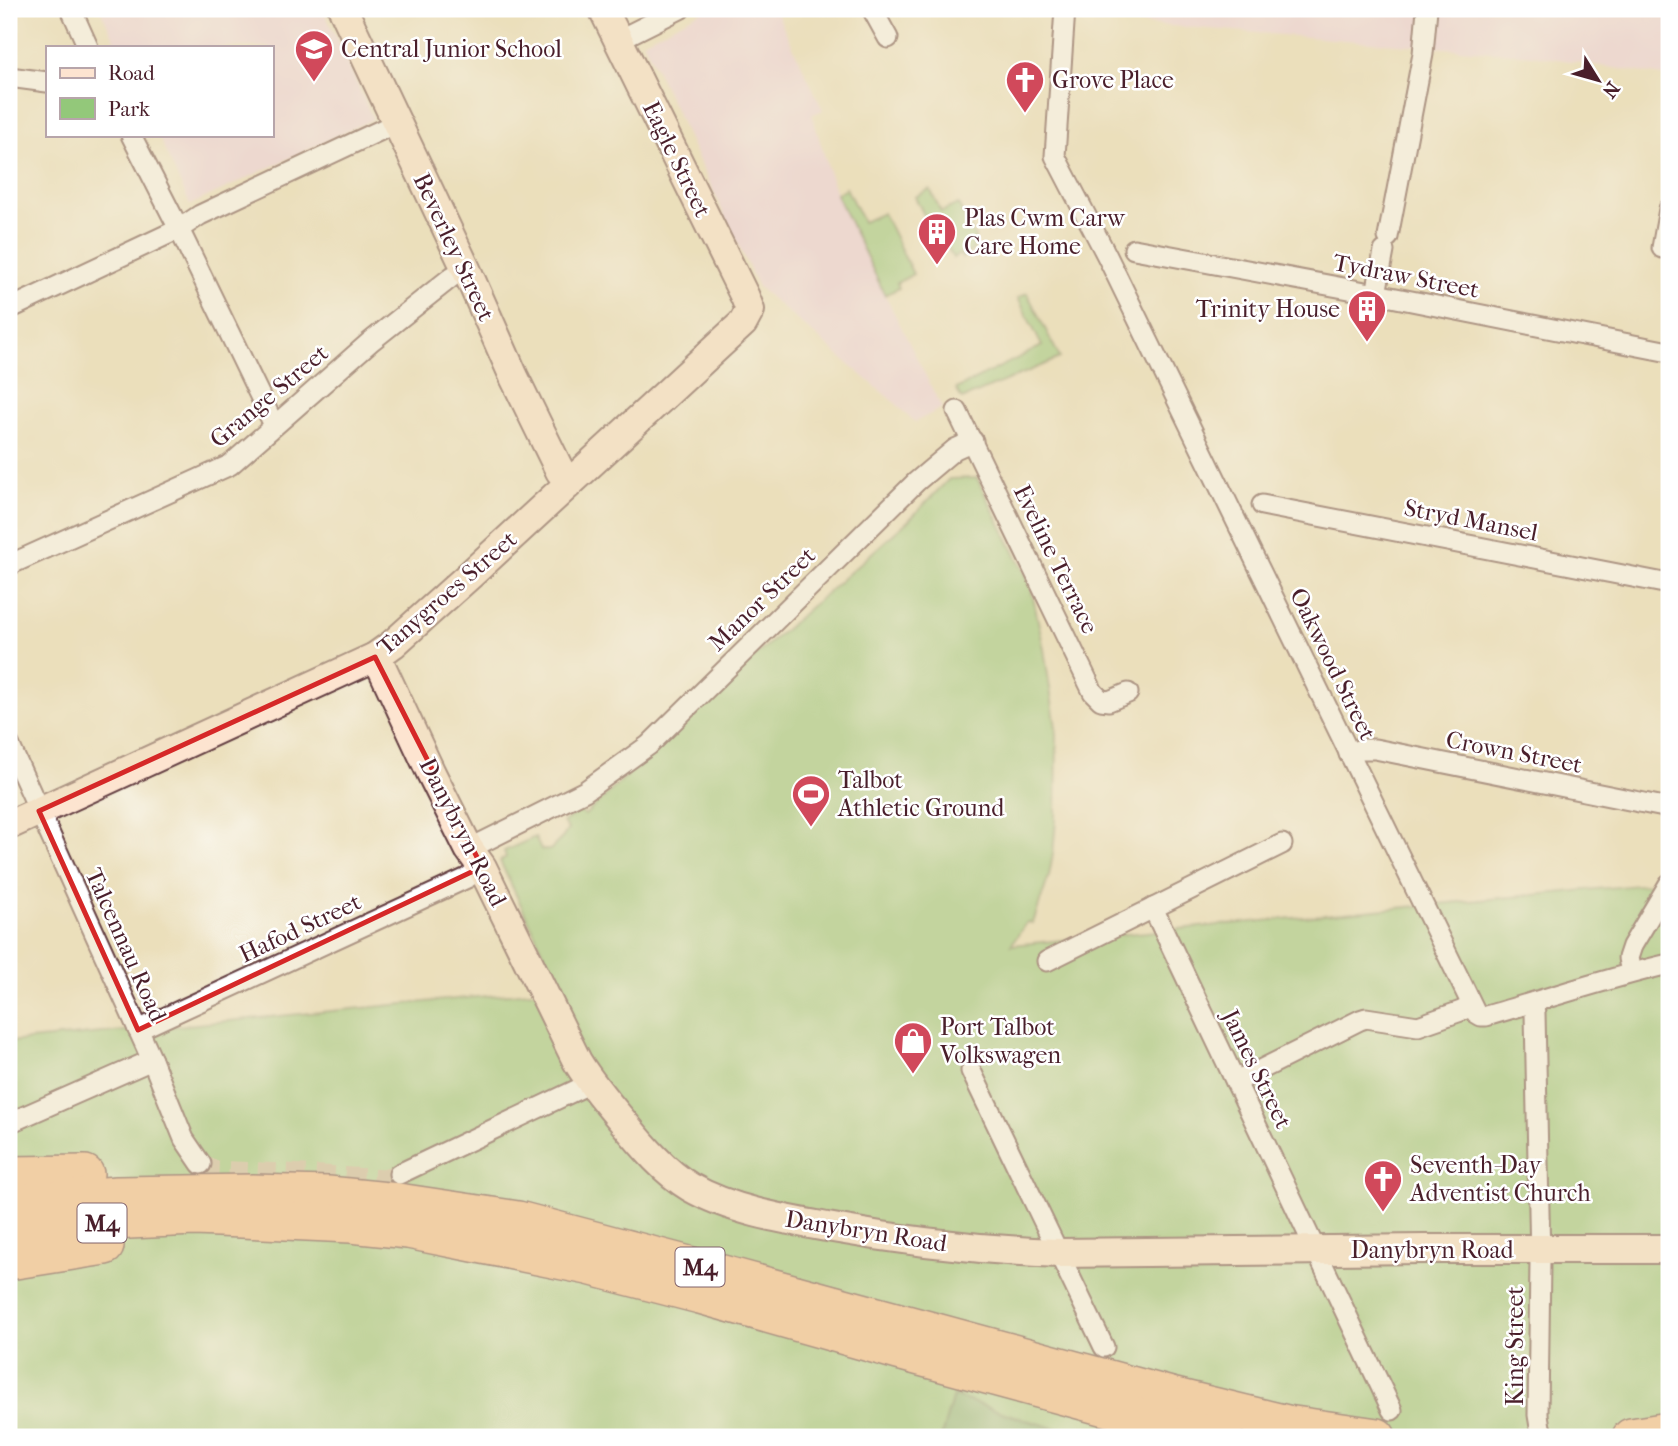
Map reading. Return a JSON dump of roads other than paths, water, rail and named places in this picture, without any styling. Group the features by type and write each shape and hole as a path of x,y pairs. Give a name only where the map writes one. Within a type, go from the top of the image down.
{"highway":[{"path":"9,1175 129,1173 197,1191"},
{"path":"9,1261 147,1238 197,1191"},
{"name":"M4","path":"9,1203 197,1191 328,1195 418,1204 518,1220 1175,1397 1287,1424 1385,1423"},
{"name":"M4","path":"9,1234 129,1220 197,1191 351,1224 408,1230 588,1266 1166,1425 1224,1437"},
{"path":"1631,1437 1669,1432"}],"street":[{"path":"71,9 88,46"},
{"name":"Beverley Street","path":"342,9 466,269 514,377 560,471 569,483"},
{"name":"Eagle Street","path":"603,9 750,310"},
{"path":"618,40 680,9"},
{"path":"872,9 888,38"},
{"name":"Oakwood Street","path":"1065,9 1055,156 1118,279 1471,1006"},
{"path":"1376,294 1423,54 1427,9"},
{"path":"9,77 46,82"},
{"path":"9,309 179,229 200,215 397,123"},
{"path":"132,136 274,425"},
{"path":"1662,248 1669,209"},
{"name":"Tydraw Street","path":"1134,249 1669,352"},
{"name":"Grange Street","path":"9,565 230,465 370,342 453,276 466,269"},
{"name":"Tanygroes Street","path":"9,825 375,657 403,636 743,323 750,310"},
{"name":"Eveline Terrace","path":"957,411 1093,692 1101,700 1109,702 1128,693"},
{"name":"Manor Street","path":"476,858 585,791 649,745 916,482 955,449 973,441"},
{"name":"Stryd Mansel","path":"1262,505 1669,584"},
{"name":"Danybryn Road","path":"375,657 577,1061 591,1083 641,1143 668,1170 710,1198 785,1220 925,1243 1014,1251 1059,1253 1669,1249"},
{"name":"Talcennau Road","path":"9,744 152,1060 184,1139 197,1191"},
{"name":"Crown Street","path":"1349,754 1361,749 1375,749 1669,808"},
{"path":"1048,961 1282,844"},
{"name":"Hafod Street","path":"138,1030 467,877 476,858"},
{"path":"1632,972 1628,958 1632,946 1669,884"},
{"name":"James Street","path":"1153,908 1317,1250 1385,1423"},
{"path":"1236,1082 1366,1018 1418,1026 1471,1006 1476,1013 1486,1016 1632,972 1669,964"},
{"name":"King Street","path":"1533,1003 1540,1249 1538,1415 1544,1437"},
{"path":"9,1123 152,1060"},
{"path":"971,1071 1104,1347"},
{"path":"399,1174 591,1083"}],"tunnel":[{"path":"201,1164 214,1170 384,1179 399,1174"}],"place":[{"name":"Central Junior School","path":"314,83"},
{"name":"Grove Place","path":"1025,114"},
{"name":"Plas Cwm Carw Care Home","path":"937,266"},
{"name":"Trinity House","path":"1367,343"},
{"name":"Talbot Athletic Ground","path":"811,828"},
{"name":"Port Talbot Volkswagen","path":"913,1075"},
{"name":"Seventh-Day Adventist Church","path":"1383,1213"}]}
